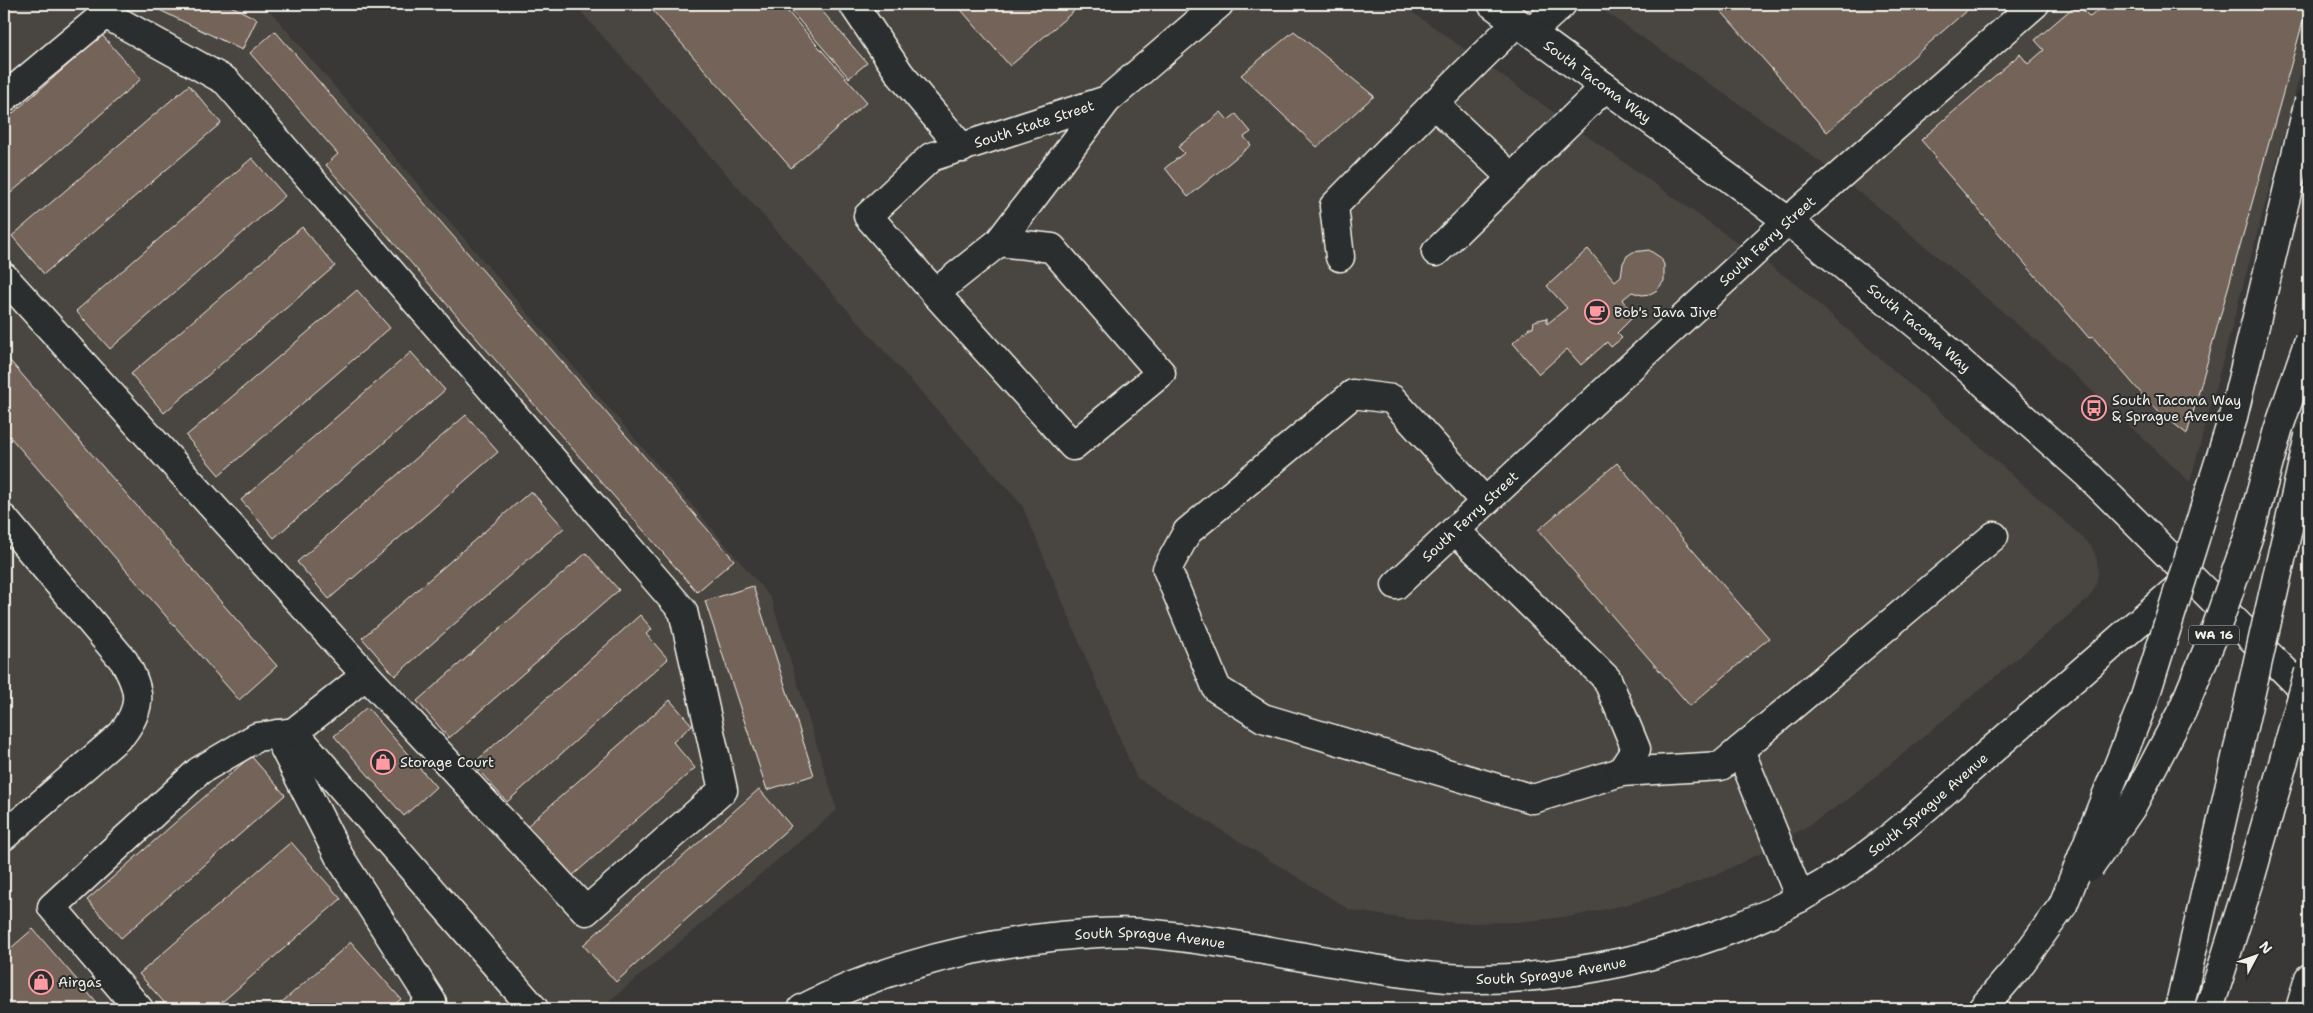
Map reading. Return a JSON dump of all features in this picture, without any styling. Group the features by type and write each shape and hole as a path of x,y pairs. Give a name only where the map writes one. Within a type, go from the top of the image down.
{"main road":[{"path":"853,4 900,74 962,148"},
{"name":"South State Street","path":"1107,100 931,157 868,216 935,293 999,242 1107,100 1219,4"},
{"name":"South Tacoma Way","path":"1492,4 1788,221 1931,336 2088,475 2189,578 2309,695"},
{"path":"1340,257 1334,206 1434,104 1524,27 1562,4"},
{"name":"South Ferry Street","path":"1396,585 1788,221 2035,4"},
{"path":"4,98 105,14 226,81 683,611 723,790 586,911 366,675 4,277"},
{"path":"1436,252 1605,87"},
{"path":"2064,905 2143,703 2232,421 2309,101"},
{"path":"1434,104 1512,178"},
{"path":"935,293 1073,446 1162,373 1052,248 999,242"},
{"name":"WA 16","path":"1982,1009 2018,967 2064,905 2131,808 2182,711 2214,634 2249,535 2278,430 2309,340"},
{"path":"1485,502 1392,399 1353,394 1187,532 1167,569 1217,689 1264,718 1533,799 1621,772 1722,766 1994,536"},
{"path":"2179,1009 2309,436"},
{"path":"4,519 114,647 132,675 138,699 132,720 122,734 4,836"},
{"path":"1455,530 1608,679 1636,749 1621,772"},
{"name":"South Sprague Avenue","path":"802,1009 843,988 937,958 994,944 1097,932 1140,933 1186,938 1389,971 1443,977 1534,975 1625,961 1678,946 1723,932 1800,898 1863,860 2189,578"},
{"path":"2209,1009 2249,884 2309,672"},
{"path":"139,1009 52,907 199,771 257,738 286,733 366,675"},
{"path":"286,733 339,856 432,1002 423,1009"},
{"path":"286,733 534,1009"},
{"path":"1740,750 1800,898"},
{"path":"2300,1009 2309,978"}],"shaded area":[{"path":"4,4 253,4 271,12 771,598 837,810 600,1009 4,1009"},
{"path":"574,4 1401,4 1797,285 2091,546 2097,559 2098,574 2095,588 2087,600 1850,798 1767,850 1722,872 1676,890 1629,904 1573,916 1518,922 1462,923 1406,919 1350,910 1136,777 1022,505"},
{"path":"1594,4 2309,4 2309,41 2190,482 2049,351 1881,209 1794,142"}],"building":[{"path":"147,4 227,4 257,19 242,50"},
{"path":"647,4 781,4 867,102 791,168"},
{"path":"785,4 816,4 867,63 849,78"},
{"path":"956,4 1082,4 1010,66"},
{"path":"1715,4 1974,4 1827,132"},
{"path":"2077,4 2090,17 2105,4 2226,4 2231,10 2238,4 2308,4 2187,434 2153,407 2092,336 2089,338 1934,158 1935,156 1921,140 2020,54 2028,64 2044,50 2035,40"},
{"path":"275,31 734,560 697,592 326,165 338,154 250,53"},
{"path":"1294,31 1374,96 1317,147 1241,75"},
{"path":"102,35 141,79 4,199 4,121"},
{"path":"189,85 221,123 44,274 12,236"},
{"path":"1221,112 1228,120 1236,114 1251,132 1244,137 1251,145 1188,197 1165,168 1184,153 1178,147"},
{"path":"252,158 285,196 110,349 76,311"},
{"path":"302,227 335,266 164,413 131,374"},
{"name":"Bob's Java Jive","path":"1588,249 1615,281 1621,276 1623,263 1627,256 1633,252 1649,250 1661,258 1664,265 1664,281 1657,290 1650,294 1642,295 1632,292 1622,300 1635,315 1617,333 1622,338 1611,347 1607,342 1581,365 1567,349 1539,374 1513,343 1529,328 1533,328 1534,321 1547,318 1547,324 1567,308 1547,286"},
{"path":"357,290 390,328 219,475 186,436"},
{"path":"411,352 445,390 274,538 241,500"},
{"path":"4,354 277,666 239,700 4,430"},
{"path":"466,415 498,452 329,599 297,562"},
{"path":"1617,463 1769,638 1690,706 1538,530"},
{"path":"531,491 564,528 395,676 362,638"},
{"path":"586,553 619,590 449,738 417,701"},
{"path":"753,586 814,775 767,790 705,601"},
{"path":"640,615 652,629 646,634 668,659 507,802 473,764"},
{"path":"670,700 692,725 673,742 695,768 571,877 526,827"},
{"path":"367,707 436,787 404,816 334,736"},
{"path":"251,756 285,795 121,938 87,900"},
{"path":"759,789 791,826 616,982 583,945"},
{"path":"291,842 341,899 214,1009 170,1009 139,974"},
{"name":"Airgas","path":"33,929 102,1009 4,1009 4,954"},
{"path":"351,942 401,999 389,1009 274,1009"}],"place":[{"name":"Bob's Java Jive","path":"1597,312"},
{"name":"South Tacoma Way & Sprague Avenue","path":"2094,408"},
{"name":"Storage Court","path":"383,762"},
{"name":"Airgas","path":"41,982"}]}
